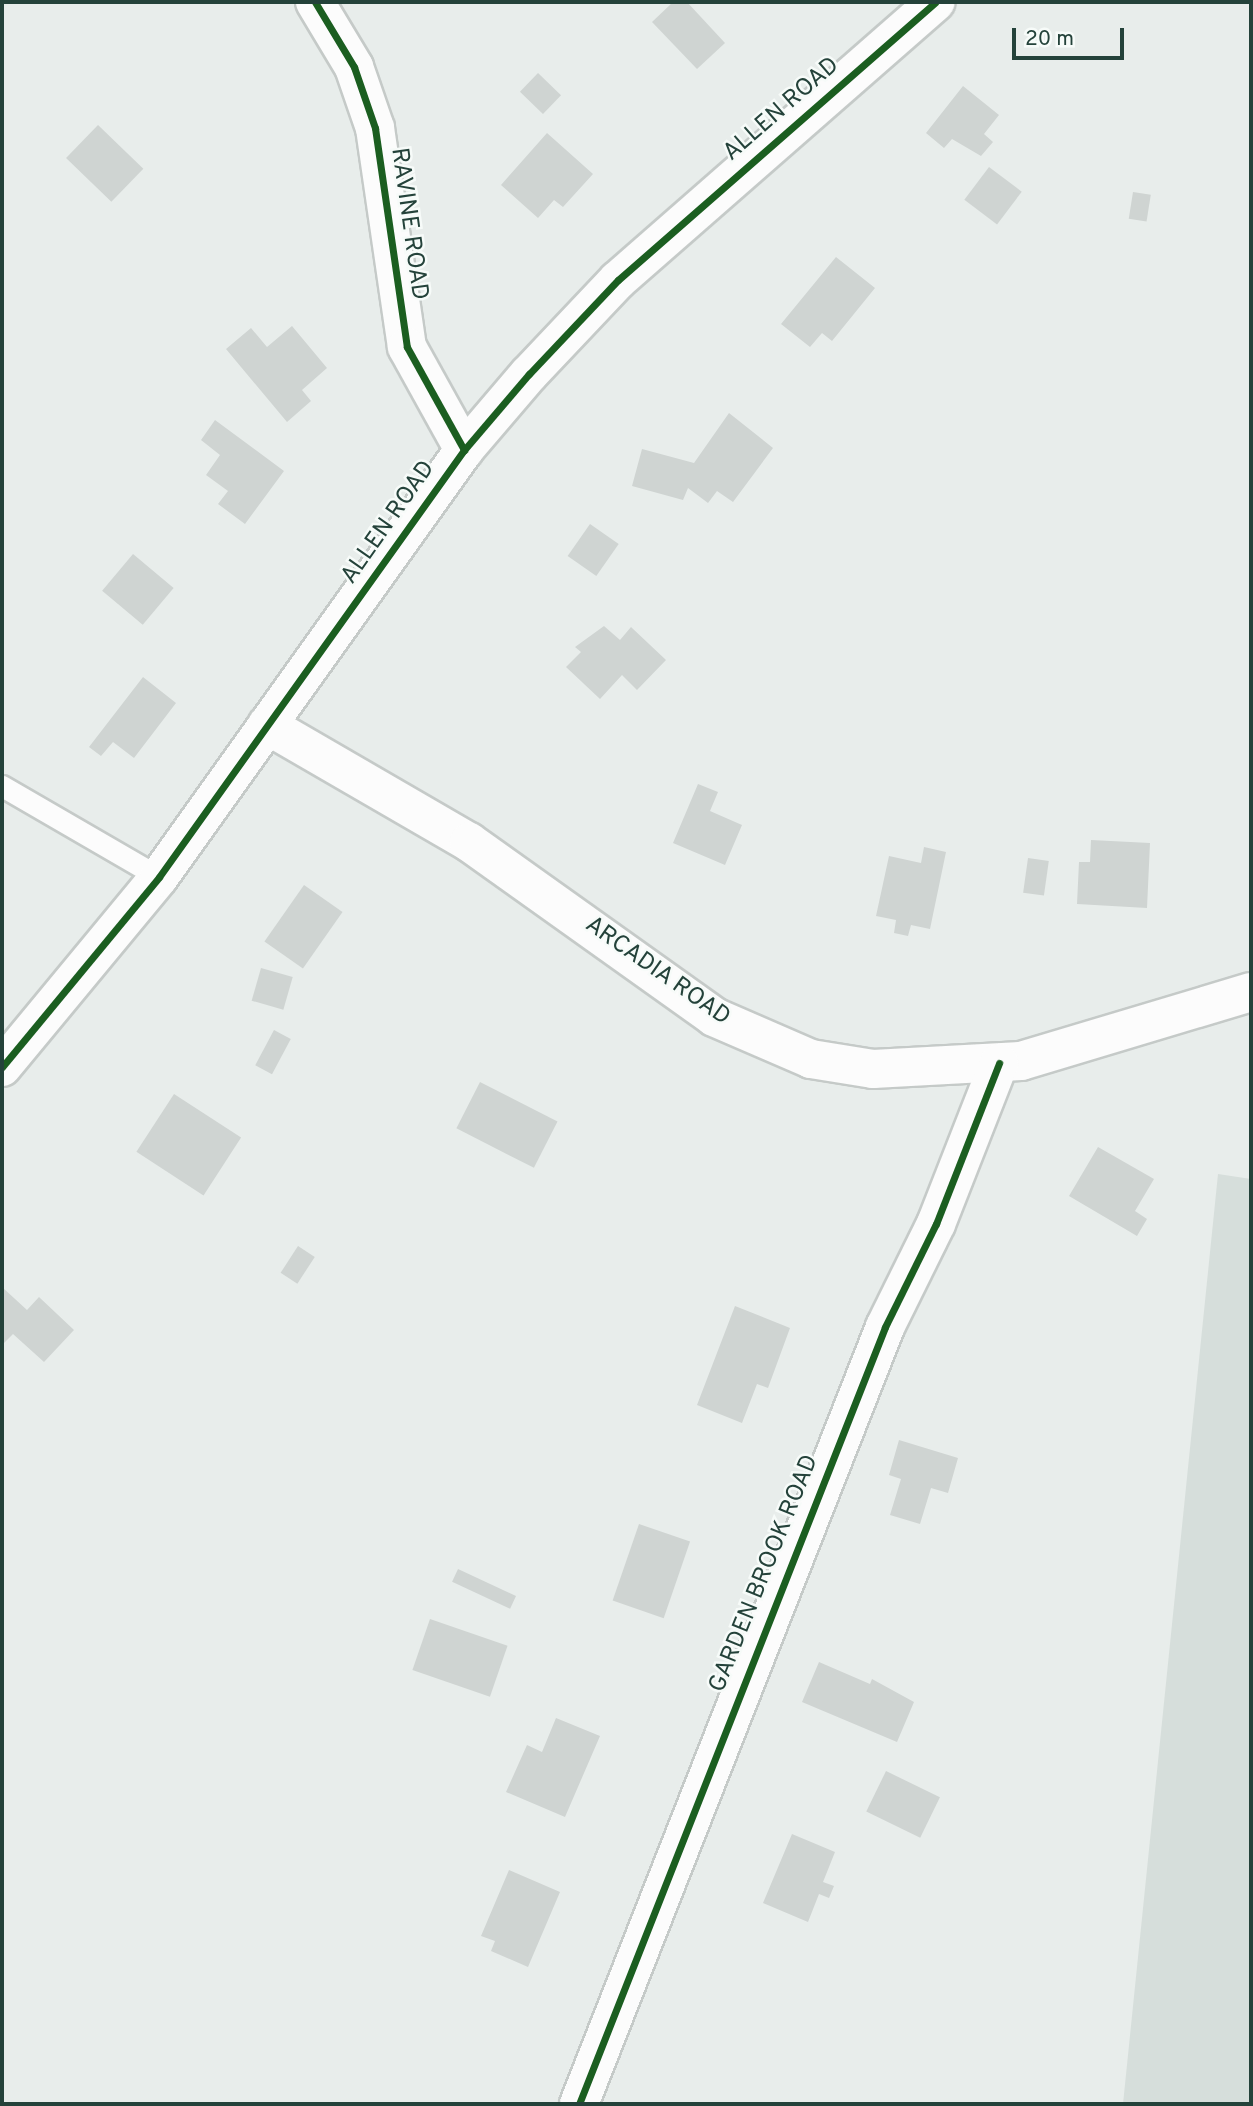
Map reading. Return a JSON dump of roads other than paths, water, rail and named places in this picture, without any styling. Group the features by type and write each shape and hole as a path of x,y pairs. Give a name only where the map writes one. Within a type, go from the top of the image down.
{"street":[{"name":"RAVINE ROAD","path":"315,2 354,67 375,128 407,347 464,450"},
{"name":"ALLEN ROAD","path":"2,1067 159,877 464,450 618,280 934,2"},
{"name":"ARCADIA ROAD","path":"267,725 469,842 714,1017 764,1042 873,1069 999,1063 1251,992"},
{"name":"GARDEN BROOK ROAD","path":"579,2104 885,1327 936,1224 999,1063"}],"lane":[{"path":"2,786 159,877"}]}
